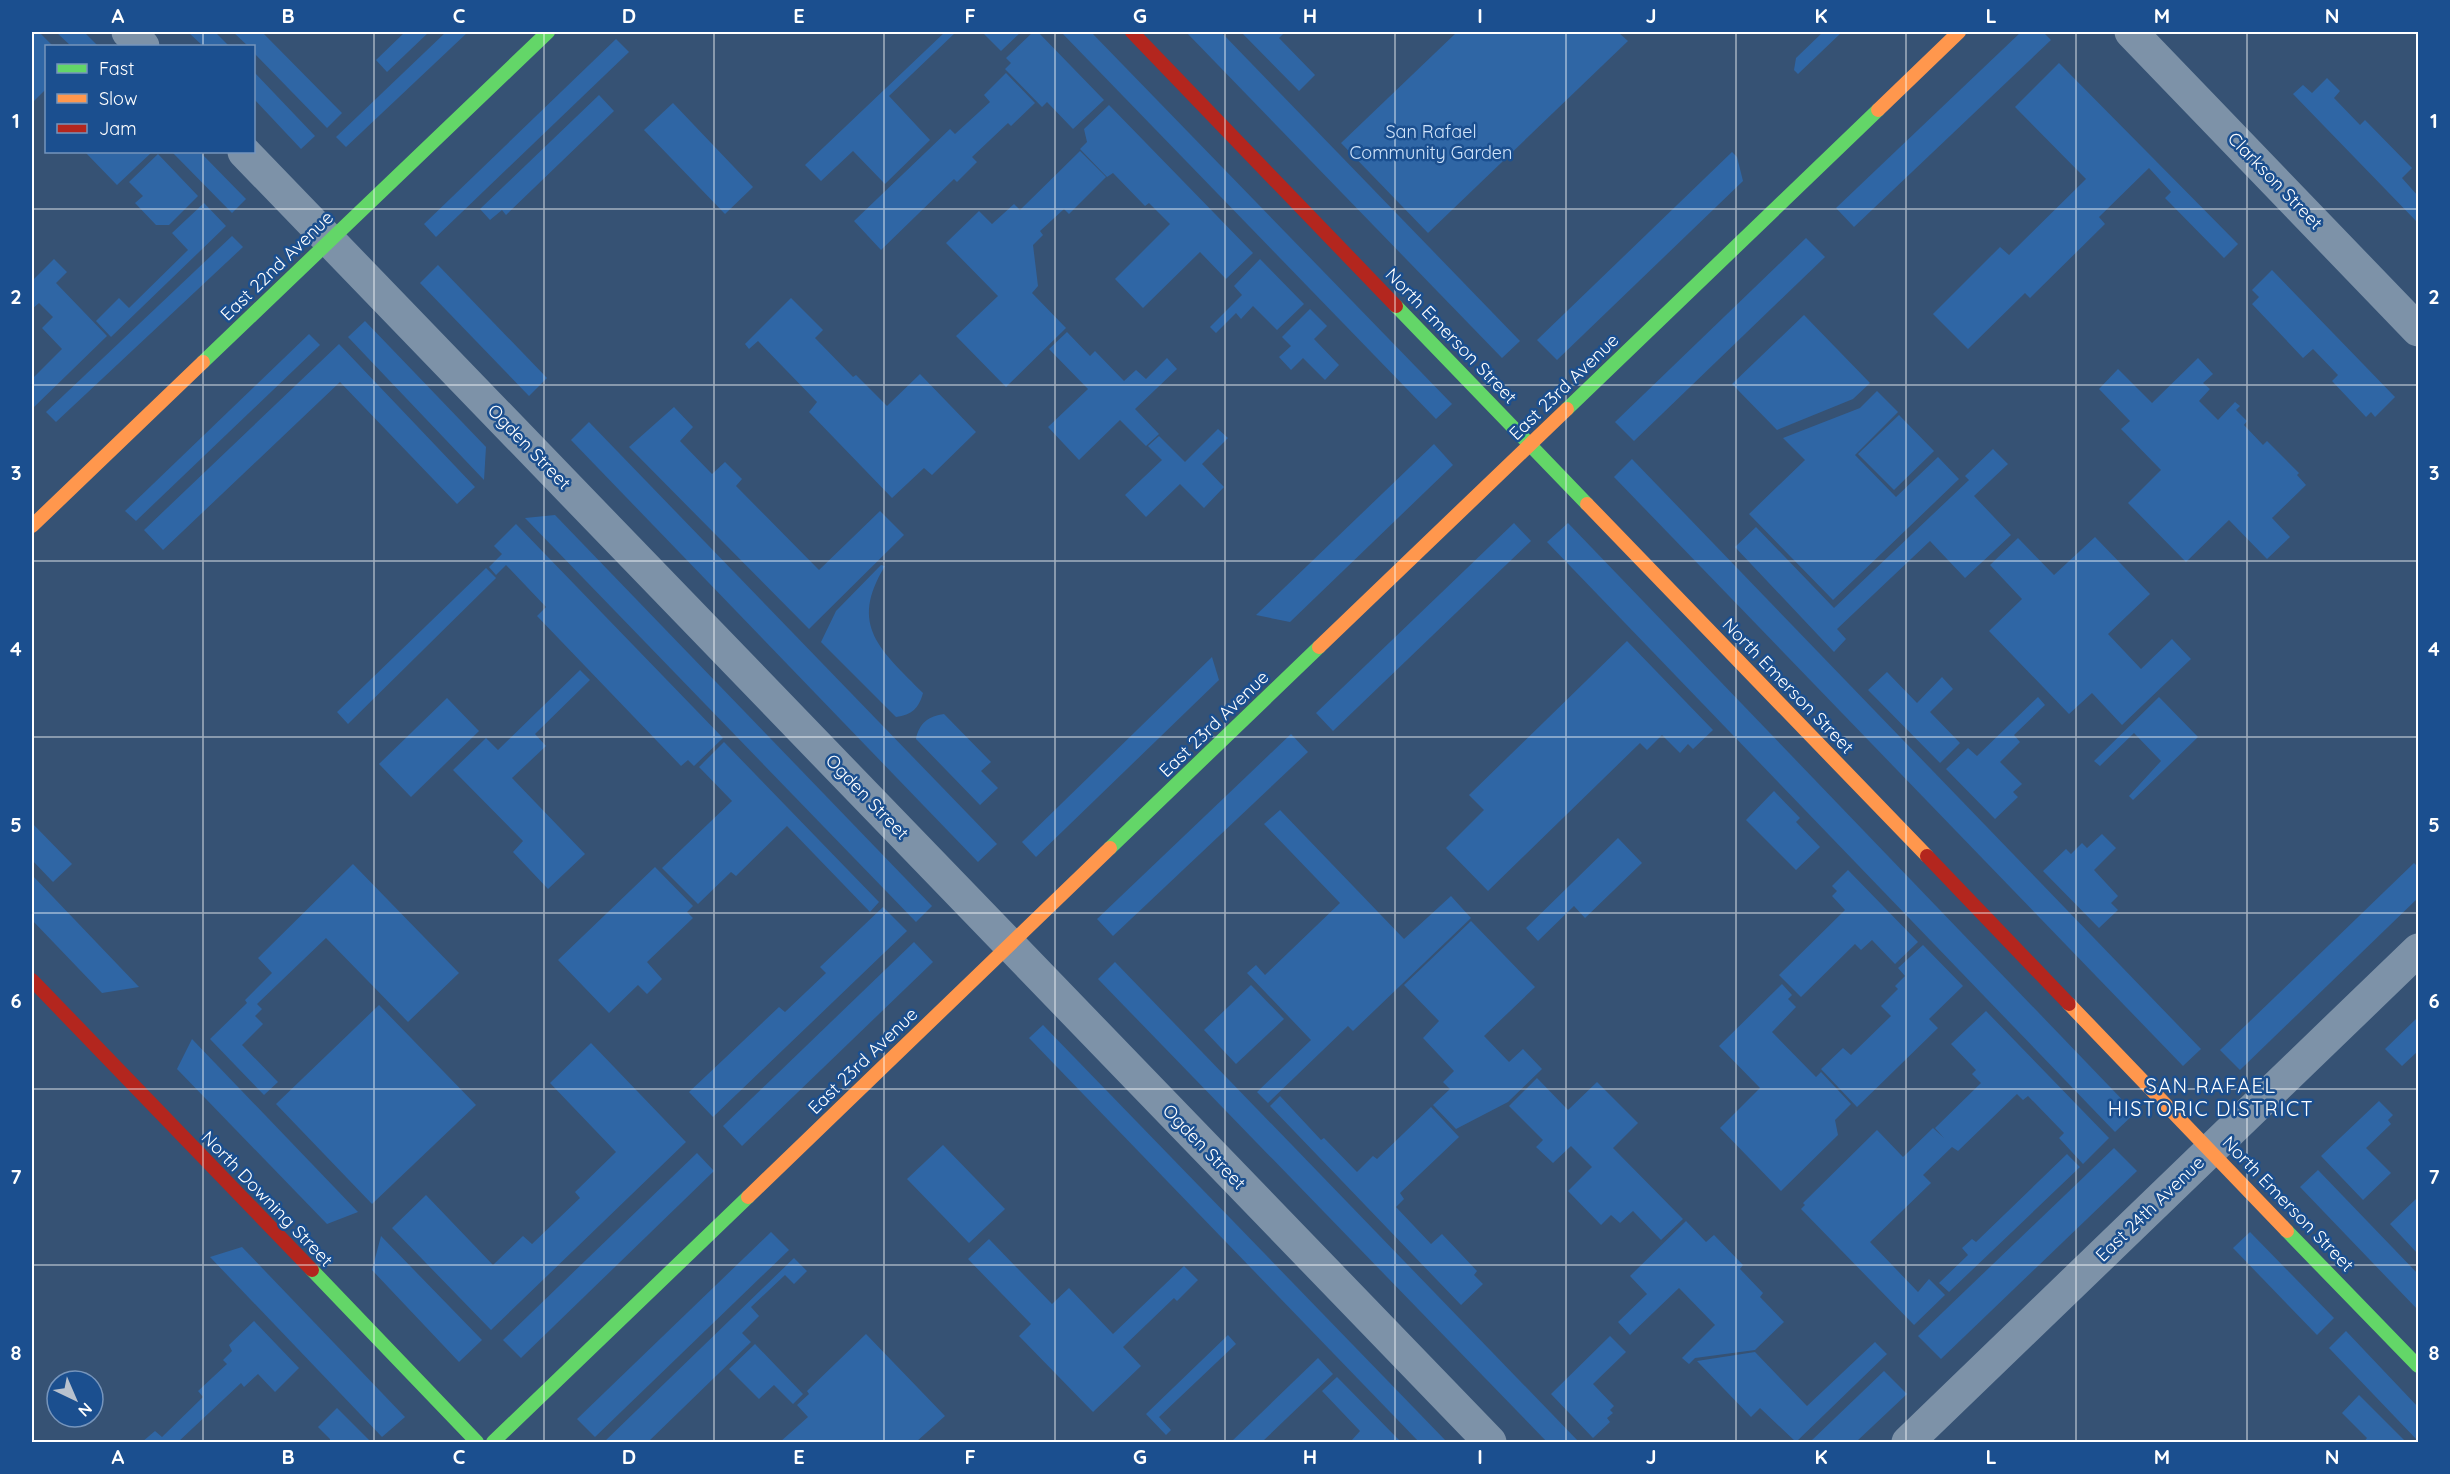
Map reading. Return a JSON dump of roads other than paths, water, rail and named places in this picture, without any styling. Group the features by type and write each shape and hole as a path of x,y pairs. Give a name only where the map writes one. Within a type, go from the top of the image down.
{"street":[{"path":"128,32 142,45"},
{"name":"East 22nd Avenue","path":"32,526 548,32"},
{"name":"North Emerson Street","path":"1132,32 2418,1366"},
{"name":"East 23rd Avenue","path":"493,1443 1959,32"},
{"name":"Clarkson Street","path":"2131,32 2418,330"},
{"name":"Ogden Street","path":"245,153 1490,1443"},
{"name":"East 24th Avenue","path":"1908,1443 2418,950"},
{"name":"North Downing Street","path":"32,980 477,1443"}],"district":[{"name":"SAN RAFAEL HISTORIC DISTRICT","path":"2211,1098"}],"park label":[{"name":"San Rafael Community Garden","path":"1431,142"}]}
